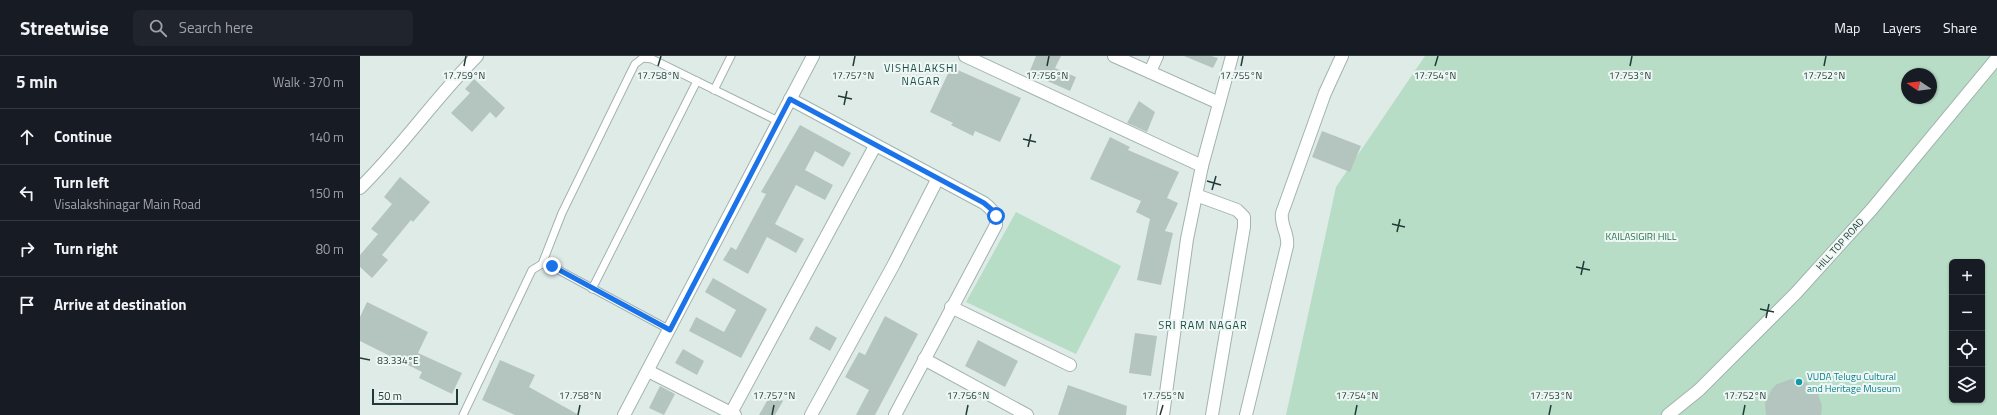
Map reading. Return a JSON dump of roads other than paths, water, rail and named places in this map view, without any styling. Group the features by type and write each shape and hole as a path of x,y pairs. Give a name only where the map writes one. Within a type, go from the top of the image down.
{"street":[{"path":"360,188 384,164 451,82 477,56"},
{"path":"624,415 813,56"},
{"path":"967,56 1202,166"},
{"path":"1114,56 1219,103"},
{"path":"1150,72 1157,56"},
{"path":"1163,415 1175,318 1187,239 1202,166 1232,56"},
{"path":"1246,415 1287,246 1288,236 1281,219 1282,214 1325,93 1342,56"},
{"name":"HILL TOP ROAD","path":"1668,415 1699,390 1796,293 1872,209 1997,58"},
{"path":"790,99 937,180 984,203 996,216 996,224 924,359 898,414"},
{"path":"648,371 733,414 875,146"},
{"path":"811,415 894,264 937,180"},
{"path":"1196,195 1237,210 1244,217 1244,227 1212,415"},
{"path":"951,307 1070,365"},
{"path":"924,359 1027,415"}],"lane":[{"path":"714,90 731,56"},
{"path":"463,415 532,270 542,264 562,213 635,64 643,58 652,59 778,121"},
{"path":"592,289 697,81"},
{"path":"542,264 552,266 670,330"}],"place":[{"name":"VUDA Telugu Cultural and Heritage Museum","path":"1799,382"}],"district":[{"name":"VISHALAKSHI NAGAR","path":"921,74"},
{"name":"SRI RAM NAGAR","path":"1203,325"}],"park label":[{"name":"KAILASIGIRI HILL","path":"1641,236"}]}
